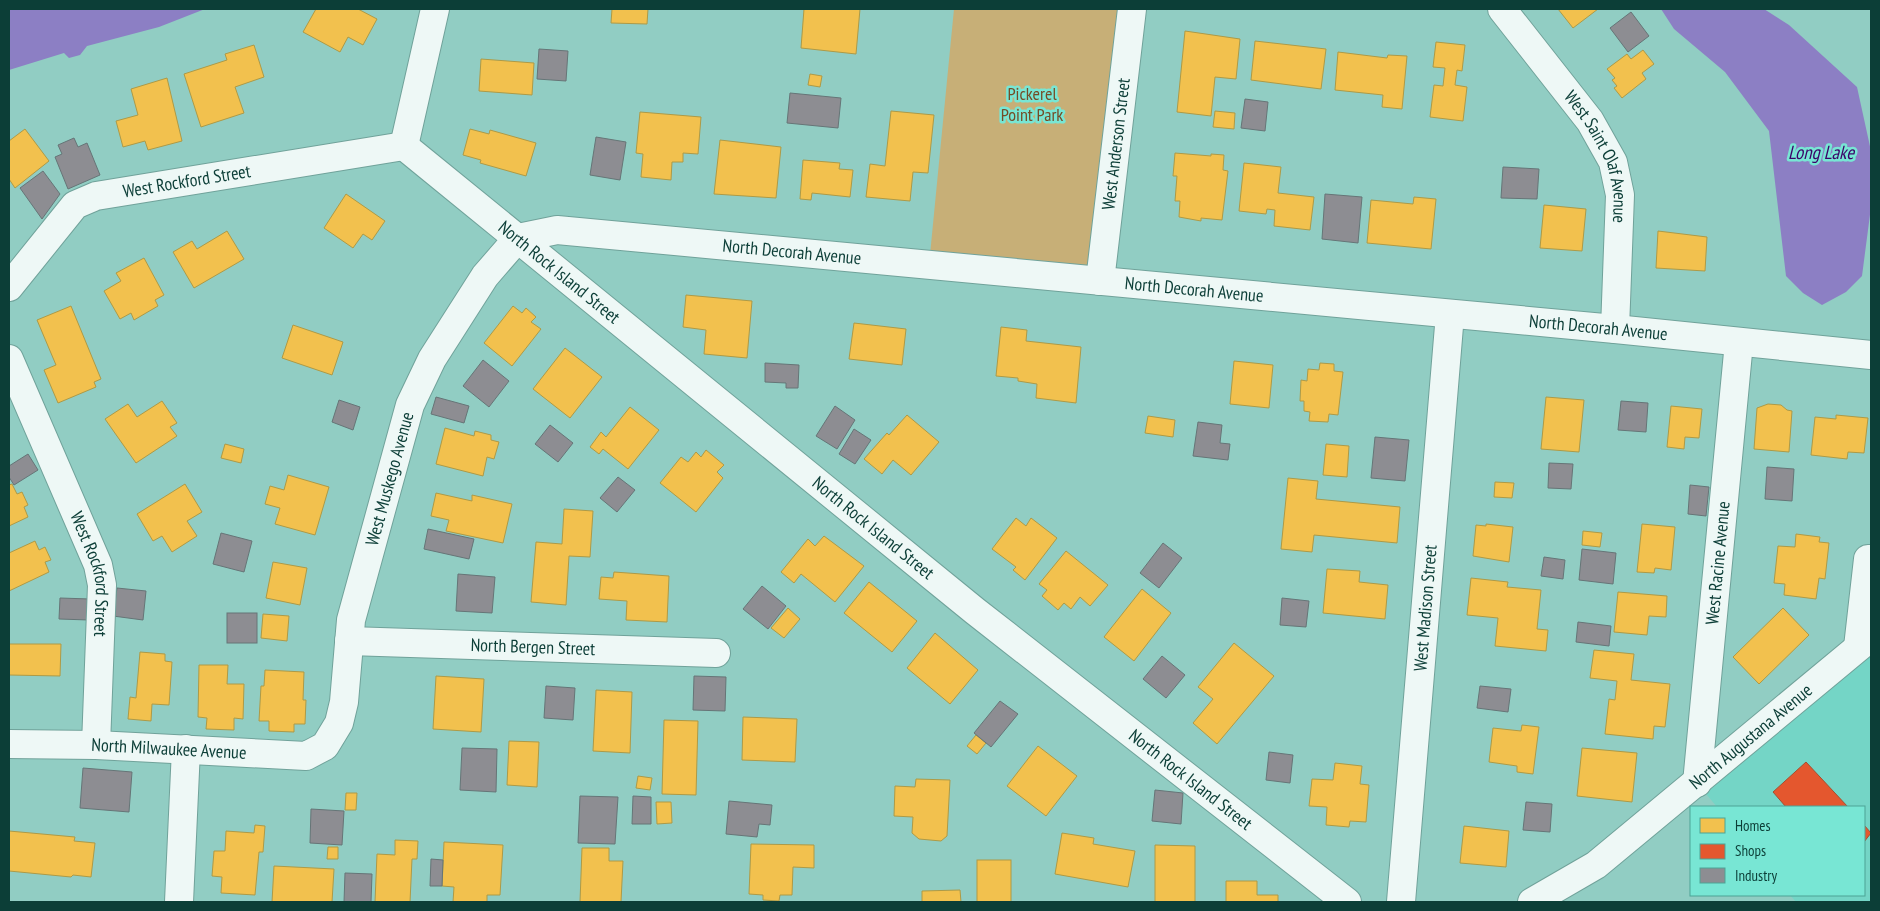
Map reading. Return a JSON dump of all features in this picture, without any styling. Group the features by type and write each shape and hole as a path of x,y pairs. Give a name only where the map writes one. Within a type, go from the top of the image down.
{"street":[{"path":"404,146 435,9"},
{"name":"West Anderson Street","path":"1100,281 1132,9"},
{"name":"West Saint Olaf Avenue","path":"1502,9 1590,121 1613,162 1620,195 1615,329"},
{"name":"North Rock Island Street","path":"404,146 975,611 1348,902"},
{"name":"West Rockford Street","path":"9,287 75,205 96,196 404,146"},
{"name":"North Decorah Avenue","path":"518,238 557,230 1615,329 1871,355"},
{"name":"West Muskego Avenue","path":"325,746 339,723 344,702 351,620 410,405 432,359 484,276 518,238"},
{"name":"West Madison Street","path":"1401,902 1450,314"},
{"name":"West Racine Avenue","path":"1697,783 1739,342"},
{"name":"West Rockford Street","path":"9,359 98,565 102,585 96,746"},
{"path":"1865,642 1868,559"},
{"name":"North Bergen Street","path":"349,640 716,653"},
{"name":"North Augustana Avenue","path":"1532,902 1596,865 1865,642"},
{"name":"North Milwaukee Avenue","path":"9,744 186,749 306,756 325,746"},
{"path":"178,902 186,749"}],"shaded area":[{"path":"1871,642 1871,902 1796,902 1791,896 1865,896 1865,806 1716,806 1697,783"}],"green space":[{"name":"Pickerel Point Park","path":"954,9 1132,9 1100,281 929,265"}],"water":[{"path":"9,9 205,9 159,27 87,46 80,55 69,58 64,53 9,70"},
{"name":"Long Lake","path":"1661,9 1764,9 1789,25 1857,87 1871,151 1871,207 1862,276 1846,292 1822,305 1803,293 1786,276 1769,131 1725,72 1674,29"}],"building: Homes":[{"path":"316,9 358,9 377,19 363,45 348,37 340,52 303,32"},
{"path":"612,9 648,9 647,24 611,23"},
{"path":"804,9 860,9 856,54 801,48"},
{"path":"1558,9 1598,9 1573,28"},
{"path":"1185,31 1240,39 1236,79 1215,77 1211,116 1177,112"},
{"path":"1255,41 1326,49 1321,89 1251,80"},
{"path":"1436,42 1465,45 1462,71 1457,70 1455,85 1467,87 1463,121 1430,117 1434,85 1443,86 1445,68 1433,67"},
{"path":"254,45 264,77 235,87 244,113 201,127 184,74 227,60 225,54"},
{"path":"1643,50 1654,64 1642,73 1646,79 1622,98 1614,88 1617,86 1612,80 1615,78 1607,69 1627,54 1631,59"},
{"path":"1338,52 1387,58 1388,55 1407,56 1402,109 1382,107 1383,95 1335,90"},
{"path":"481,59 534,63 532,95 479,91"},
{"path":"810,74 822,76 820,87 808,85"},
{"path":"167,78 182,141 148,150 145,141 123,147 116,121 138,115 131,89"},
{"path":"891,111 934,115 928,173 913,172 910,201 866,197 870,164 885,166"},
{"path":"1215,111 1235,113 1234,129 1213,127"},
{"path":"640,112 701,117 698,154 683,153 683,162 672,162 671,180 641,177 643,154 636,153"},
{"path":"25,129 49,161 15,188 9,179 9,141"},
{"path":"470,129 489,134 490,130 536,143 526,176 480,163 481,160 463,155"},
{"path":"720,140 781,147 776,198 714,194"},
{"path":"1175,153 1211,156 1211,154 1224,155 1223,170 1228,171 1222,220 1201,218 1201,221 1179,217 1180,201 1175,201 1177,176 1173,176"},
{"path":"803,160 840,163 839,169 853,170 850,197 812,193 811,200 800,199"},
{"path":"1244,163 1281,167 1278,193 1314,197 1310,230 1274,226 1275,210 1267,209 1266,214 1239,211"},
{"path":"346,194 385,221 372,240 363,234 353,248 324,228"},
{"path":"1414,197 1436,199 1431,249 1367,243 1371,200 1413,204"},
{"path":"1544,205 1586,209 1582,251 1540,248"},
{"path":"227,231 244,259 194,288 173,252 192,241 197,249"},
{"path":"1658,231 1707,237 1705,271 1656,268"},
{"path":"144,258 164,295 155,300 158,306 134,320 131,313 120,319 104,291 121,281 116,273"},
{"path":"686,295 752,301 747,358 704,354 706,330 683,327"},
{"path":"71,306 101,379 94,382 96,387 58,403 44,370 56,365 37,320"},
{"path":"513,306 522,313 526,308 536,317 531,322 541,329 512,366 484,343"},
{"path":"854,323 906,329 902,365 849,359"},
{"path":"293,325 343,342 332,375 282,358"},
{"path":"1001,327 1027,330 1026,341 1081,347 1076,403 1036,398 1037,384 1018,381 1018,378 996,376"},
{"path":"565,348 602,377 570,418 533,389"},
{"path":"1234,361 1273,365 1269,408 1230,404"},
{"path":"1320,363 1334,364 1334,371 1343,372 1338,415 1329,414 1328,422 1309,421 1310,412 1304,411 1304,401 1300,401 1301,380 1307,381 1308,369 1319,370"},
{"path":"1546,397 1584,400 1579,452 1541,449"},
{"path":"162,401 177,423 170,427 177,436 136,463 105,419 128,404 137,417"},
{"path":"1768,404 1781,405 1787,410 1792,411 1789,452 1754,449 1757,408"},
{"path":"1671,406 1702,409 1699,438 1685,437 1684,449 1667,447"},
{"path":"630,407 659,430 628,469 603,449 599,454 590,447 601,432 606,437"},
{"path":"907,415 939,442 911,475 893,460 882,474 864,459 887,433 889,435"},
{"path":"1836,415 1868,418 1864,453 1848,452 1847,459 1811,455 1815,417 1836,419"},
{"path":"1148,416 1175,420 1173,437 1145,433"},
{"path":"445,428 474,436 475,431 491,435 491,440 499,442 494,459 487,457 483,476 436,464"},
{"path":"225,444 244,449 241,463 221,458"},
{"path":"1326,444 1349,446 1347,477 1323,475"},
{"path":"706,450 724,465 717,472 723,478 696,512 660,483 681,457 688,462 696,452 701,457"},
{"path":"288,475 329,487 315,535 275,524 280,508 265,504 270,486 284,490"},
{"path":"1288,478 1318,481 1316,499 1400,507 1397,543 1314,535 1312,552 1281,549"},
{"path":"1495,482 1514,483 1512,498 1494,497"},
{"path":"12,484 17,494 22,492 28,505 24,507 28,517 9,526 9,485"},
{"path":"185,484 202,512 187,521 197,536 172,552 162,536 153,541 137,514"},
{"path":"436,493 472,501 472,495 512,504 503,543 446,531 449,520 431,516"},
{"path":"564,509 593,511 590,557 569,556 566,605 531,602 536,542 562,544"},
{"path":"1016,518 1026,526 1031,518 1057,538 1025,580 1013,570 1016,567 992,549"},
{"path":"1486,524 1513,527 1509,562 1473,556 1476,525 1486,526"},
{"path":"1642,524 1675,527 1671,570 1655,568 1654,573 1637,572"},
{"path":"1583,531 1602,533 1600,547 1582,545"},
{"path":"1796,534 1820,537 1819,542 1829,543 1825,579 1819,578 1816,599 1784,595 1785,584 1774,583 1778,546 1795,547"},
{"path":"824,536 864,566 835,602 801,574 794,583 781,572 808,539 815,546"},
{"path":"35,541 39,550 45,547 51,560 45,562 49,572 9,591 9,553"},
{"path":"1066,551 1108,585 1090,606 1080,597 1071,609 1064,603 1058,610 1042,596 1047,590 1039,584"},
{"path":"273,562 307,568 300,605 266,598"},
{"path":"1327,569 1360,571 1359,582 1388,585 1385,619 1323,613"},
{"path":"614,572 669,576 667,622 626,620 627,601 599,599 601,577 613,578"},
{"path":"1471,578 1508,582 1507,587 1541,590 1537,629 1548,630 1546,651 1495,646 1498,618 1467,615"},
{"path":"869,582 917,621 892,652 844,613"},
{"path":"1142,589 1171,613 1134,661 1104,637"},
{"path":"1618,592 1667,596 1666,617 1649,616 1647,635 1614,632"},
{"path":"788,608 800,619 784,638 771,628"},
{"path":"1783,608 1809,635 1759,684 1733,657"},
{"path":"263,614 289,616 287,641 261,638"},
{"path":"935,633 978,670 950,704 907,668"},
{"path":"1234,643 1274,676 1217,744 1193,723 1213,699 1198,687"},
{"path":"9,644 61,644 60,676 9,675"},
{"path":"1594,650 1634,654 1631,680 1670,684 1665,727 1654,726 1653,739 1605,734 1609,699 1615,700 1617,681 1590,678"},
{"path":"140,652 165,654 165,661 172,662 169,705 152,704 151,721 128,719 130,697 136,698"},
{"path":"199,665 228,665 227,684 244,684 243,719 234,718 234,730 206,729 207,718 198,717"},
{"path":"265,670 304,672 303,700 306,700 305,724 294,724 294,732 269,731 269,721 259,721 261,686 264,686"},
{"path":"436,676 484,679 481,732 433,729"},
{"path":"596,690 632,692 630,753 593,751"},
{"path":"743,717 797,719 795,762 742,760"},
{"path":"664,720 698,721 696,795 662,794"},
{"path":"1522,725 1539,727 1533,774 1517,772 1517,766 1489,762 1493,728 1521,731"},
{"path":"976,735 986,743 977,754 967,746"},
{"path":"509,741 539,742 537,787 507,785"},
{"path":"1038,746 1077,776 1046,816 1007,786"},
{"path":"1582,748 1637,753 1632,802 1577,796"},
{"path":"1335,763 1362,766 1360,784 1369,785 1366,822 1350,821 1349,827 1326,825 1327,807 1309,806 1312,779 1333,780"},
{"path":"638,776 652,778 650,790 636,788"},
{"path":"916,779 950,780 947,836 941,841 919,839 912,833 913,817 894,816 895,786 915,787"},
{"path":"346,793 357,793 356,810 345,810"},
{"path":"656,802 671,802 672,823 657,824"},
{"path":"255,825 265,826 263,852 259,852 255,895 221,893 222,877 212,876 214,851 225,851 226,831 254,833"},
{"path":"1464,826 1509,831 1506,867 1460,863"},
{"path":"9,831 75,837 74,841 95,843 91,877 9,871"},
{"path":"1062,833 1094,838 1093,844 1135,851 1128,887 1055,874"},
{"path":"395,840 418,841 417,859 412,859 410,902 375,902 377,854 395,855"},
{"path":"444,842 503,845 500,895 487,895 487,902 453,902 454,887 442,886"},
{"path":"751,844 814,845 814,868 793,867 792,895 780,895 779,901 763,900 763,895 749,894"},
{"path":"1155,845 1195,846 1195,902 1155,902"},
{"path":"328,847 338,847 338,859 327,859"},
{"path":"582,848 609,848 609,861 623,861 621,902 580,902"},
{"path":"977,860 1011,860 1011,902 977,902"},
{"path":"274,866 334,869 332,902 272,902"},
{"path":"1226,881 1257,881 1257,895 1278,895 1278,902 1226,902"},
{"path":"960,890 961,902 922,902 922,891"}],"building: Shops":[{"path":"1806,762 1847,806 1785,806 1773,792"},
{"path":"1865,826 1871,833 1865,841"}],"building: Industry":[{"path":"1631,12 1649,36 1628,52 1610,28"},
{"path":"539,49 568,51 566,81 537,79"},
{"path":"790,93 841,98 838,128 787,123"},
{"path":"1245,99 1268,102 1265,131 1241,128"},
{"path":"596,137 626,142 620,180 590,175"},
{"path":"74,138 78,147 87,143 100,175 68,189 55,157 62,154 58,145"},
{"path":"1503,167 1539,169 1537,199 1501,198"},
{"path":"43,171 60,194 42,219 20,188"},
{"path":"1325,194 1362,197 1358,243 1322,239"},
{"path":"483,360 509,381 489,407 463,386"},
{"path":"765,363 799,365 798,388 786,388 786,383 765,382"},
{"path":"436,397 469,406 464,423 431,414"},
{"path":"339,400 360,407 353,430 332,422"},
{"path":"1621,401 1648,403 1646,432 1618,430"},
{"path":"835,406 855,420 837,449 816,436"},
{"path":"1198,422 1222,425 1220,443 1230,444 1228,460 1193,456"},
{"path":"550,425 573,443 558,462 535,444"},
{"path":"854,429 871,440 855,464 839,454"},
{"path":"1375,437 1409,440 1405,481 1371,478"},
{"path":"28,454 38,470 14,485 9,477 9,466"},
{"path":"1549,463 1573,464 1571,489 1548,488"},
{"path":"1767,467 1794,469 1792,501 1765,499"},
{"path":"618,477 635,490 617,512 600,498"},
{"path":"1690,485 1709,487 1706,516 1688,514"},
{"path":"428,529 474,539 469,559 424,549"},
{"path":"221,533 252,541 244,572 213,564"},
{"path":"1163,543 1182,558 1159,588 1140,573"},
{"path":"1582,549 1616,553 1613,584 1579,580"},
{"path":"1544,557 1565,560 1563,579 1541,576"},
{"path":"458,574 495,577 492,613 456,611"},
{"path":"762,586 786,606 768,629 743,609"},
{"path":"117,588 146,591 143,620 113,616"},
{"path":"60,598 90,599 89,620 59,619"},
{"path":"1282,598 1309,601 1306,627 1280,625"},
{"path":"227,613 257,613 257,643 227,643"},
{"path":"1578,622 1611,626 1609,646 1576,642"},
{"path":"1162,656 1185,675 1166,698 1143,679"},
{"path":"694,676 726,677 725,711 693,710"},
{"path":"546,686 575,688 573,720 544,718"},
{"path":"1480,686 1511,689 1508,712 1477,708"},
{"path":"1000,701 1018,714 991,747 974,733"},
{"path":"462,748 497,749 496,792 460,790"},
{"path":"1269,752 1293,755 1290,783 1266,780"},
{"path":"83,768 132,772 129,812 80,808"},
{"path":"1155,790 1183,793 1181,824 1152,821"},
{"path":"580,796 618,797 615,844 578,843"},
{"path":"633,796 651,797 651,824 632,824"},
{"path":"729,801 772,805 770,825 759,824 757,837 726,834"},
{"path":"1526,802 1552,804 1550,832 1523,830"},
{"path":"311,809 344,811 342,845 310,843"},
{"path":"431,859 443,860 442,886 430,886"},
{"path":"345,873 372,874 371,902 344,902"}]}
